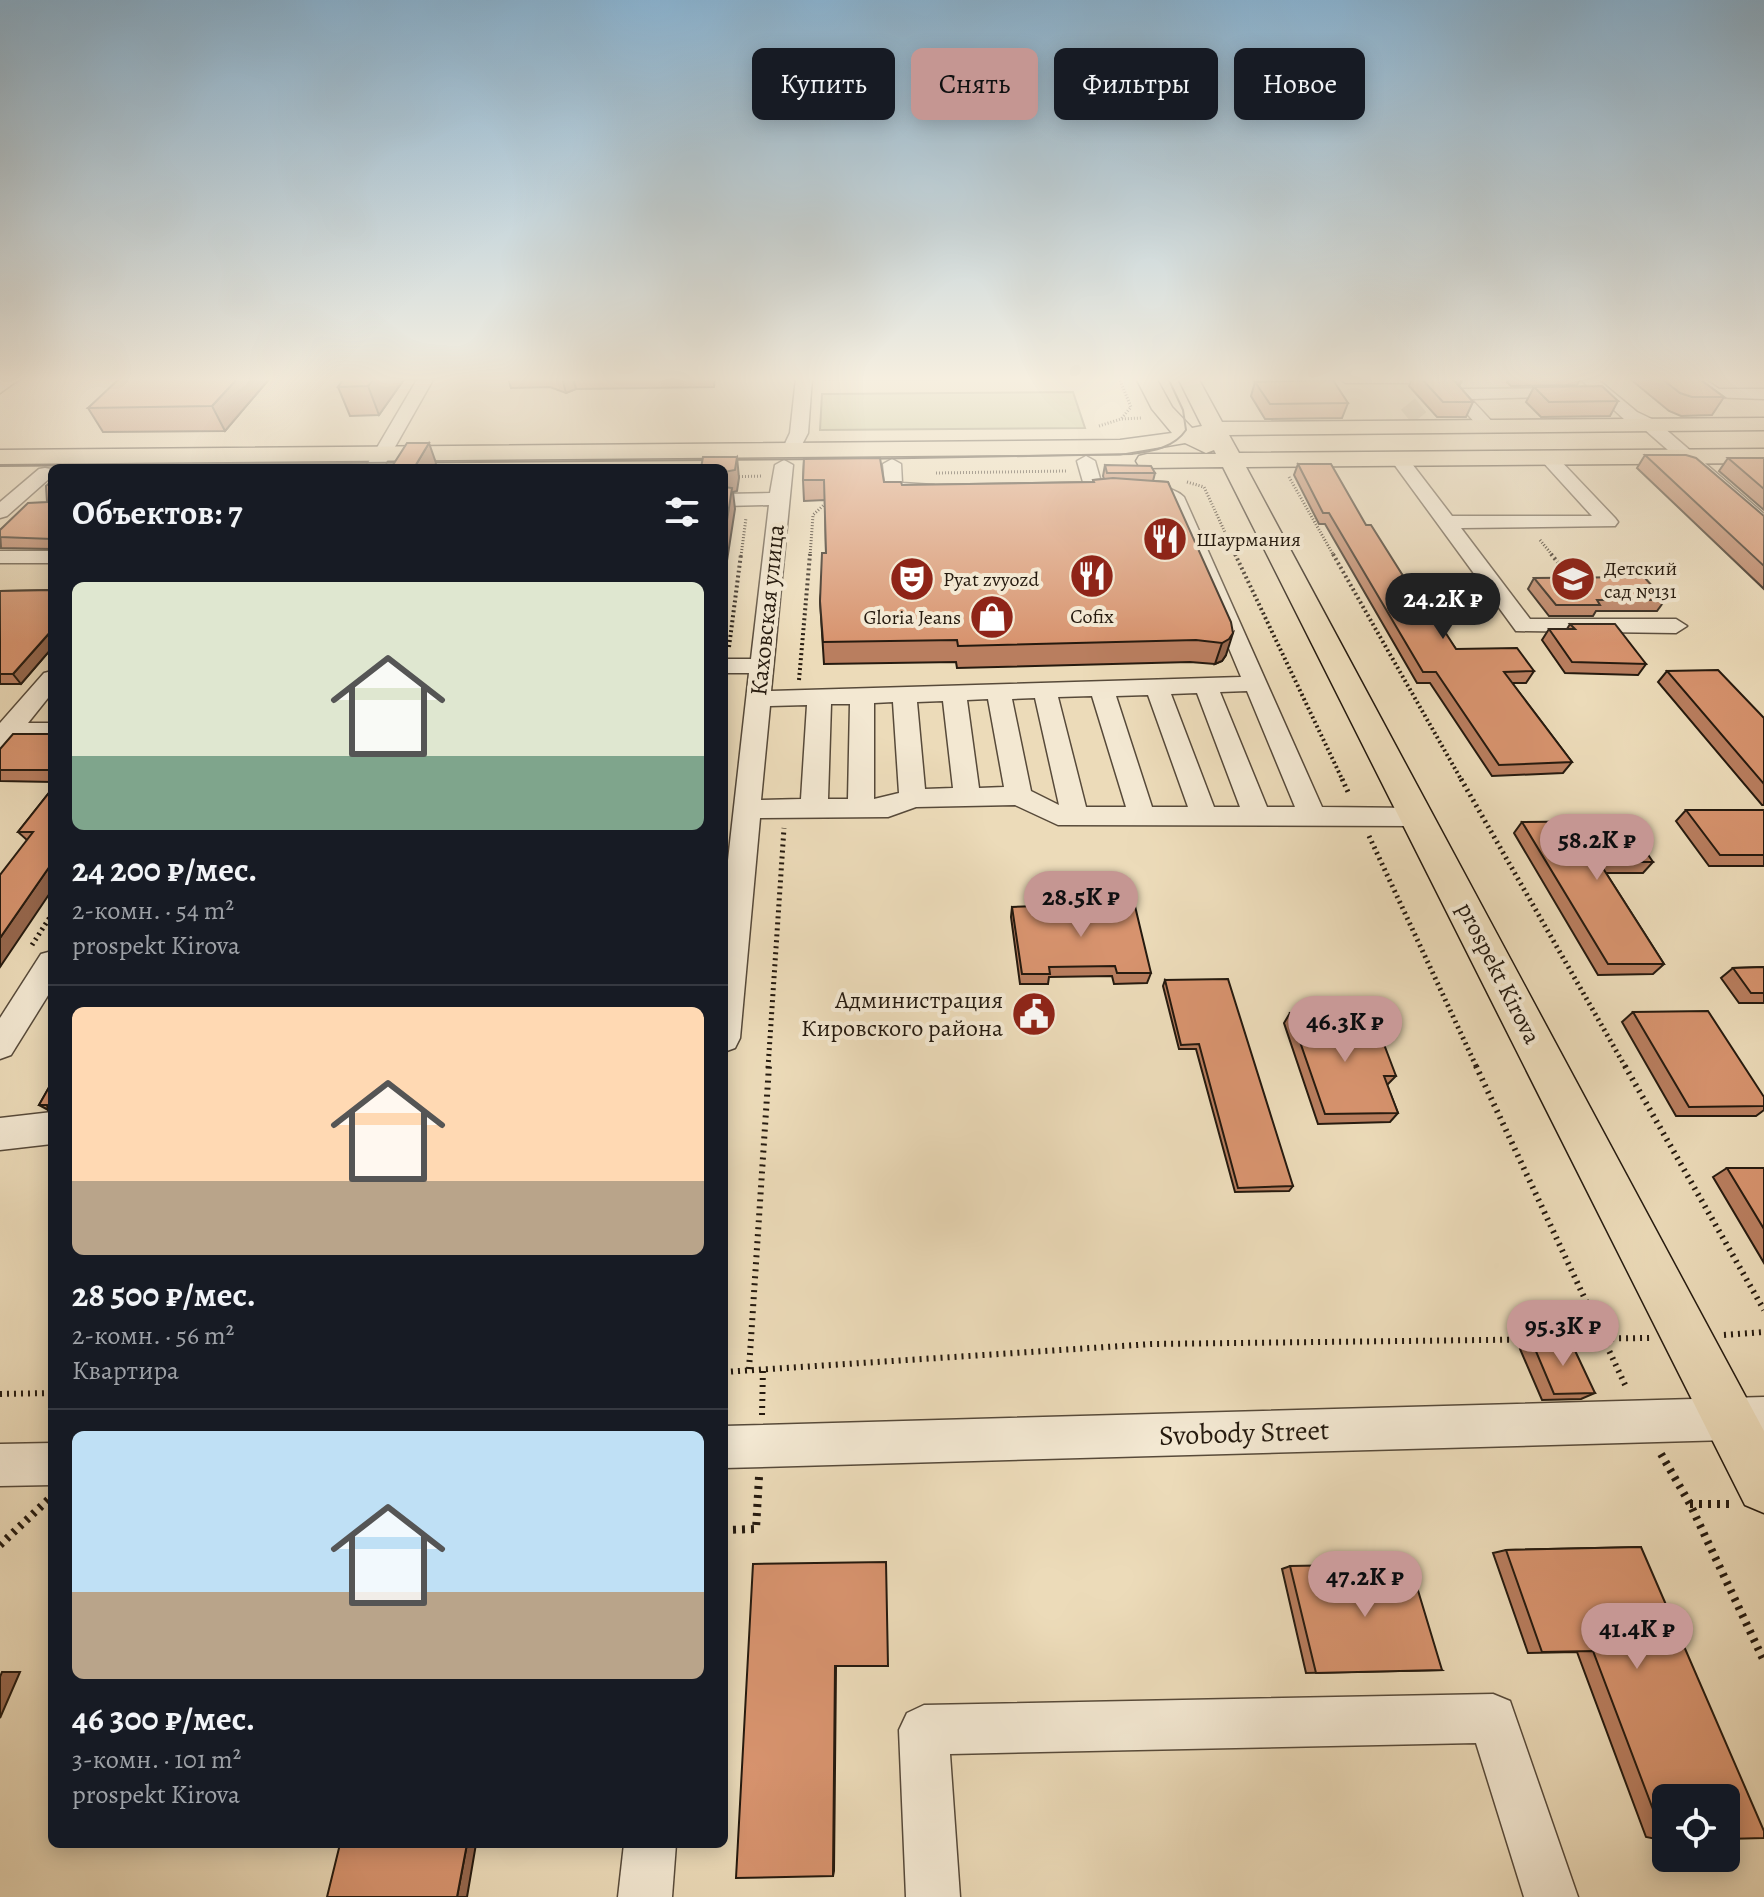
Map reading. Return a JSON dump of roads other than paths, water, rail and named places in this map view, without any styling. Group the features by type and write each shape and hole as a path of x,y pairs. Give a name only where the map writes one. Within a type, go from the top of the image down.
{"main road":[{"path":"728,471 783,473 867,467"},
{"path":"728,472 892,469 1089,474 1172,467"},
{"name":"prospekt Kirova","path":"1236,467 1306,608 1417,817 1747,1419 1764,1486"},
{"path":"0,473 48,473"}],"street":[{"name":"Каховская улица","path":"728,958 732,877 746,809 760,666 786,467"},
{"path":"1405,467 1524,626 1676,626"},
{"path":"1447,522 1608,522 1556,467"},
{"path":"1698,467 1764,524"},
{"path":"892,469 893,489 992,481"},
{"path":"728,500 748,500 783,473"},
{"path":"3,508 48,474"},
{"path":"1065,489 1089,474 1102,492 1166,493 1175,497 1312,815"},
{"path":"3,508 37,505"},
{"path":"0,557 48,557"},
{"path":"728,666 760,666"},
{"path":"3,735 48,683"},
{"path":"758,699 808,694 862,696 1255,684"},
{"path":"1206,686 1257,816"},
{"path":"1157,687 1204,815"},
{"path":"1102,689 1142,816"},
{"path":"1045,691 1075,816"},
{"path":"999,692 1019,796"},
{"path":"954,693 967,796"},
{"path":"808,694 814,808"},
{"path":"904,695 913,798"},
{"path":"861,808 862,696"},
{"path":"3,735 48,731"},
{"path":"746,809 888,808 913,798 1019,796 1058,816 1417,817"},
{"path":"0,1045 48,969"},
{"path":"0,1134 48,1128"},
{"name":"Svobody Street","path":"728,1447 1747,1419"},
{"path":"0,1465 48,1464"},
{"path":"933,1897 924,1730 1493,1718 1551,1897"},
{"path":"645,1897 650,1848"}],"place":[{"name":"Шаурмания","path":"1165,539"},
{"name":"Cofix","path":"1092,576"},
{"name":"Pyat zvyozd","path":"912,579"},
{"name":"Детский сад №131","path":"1573,579"},
{"name":"Gloria Jeans","path":"992,617"},
{"name":"Администрация Кировского района","path":"1034,1014"}]}
